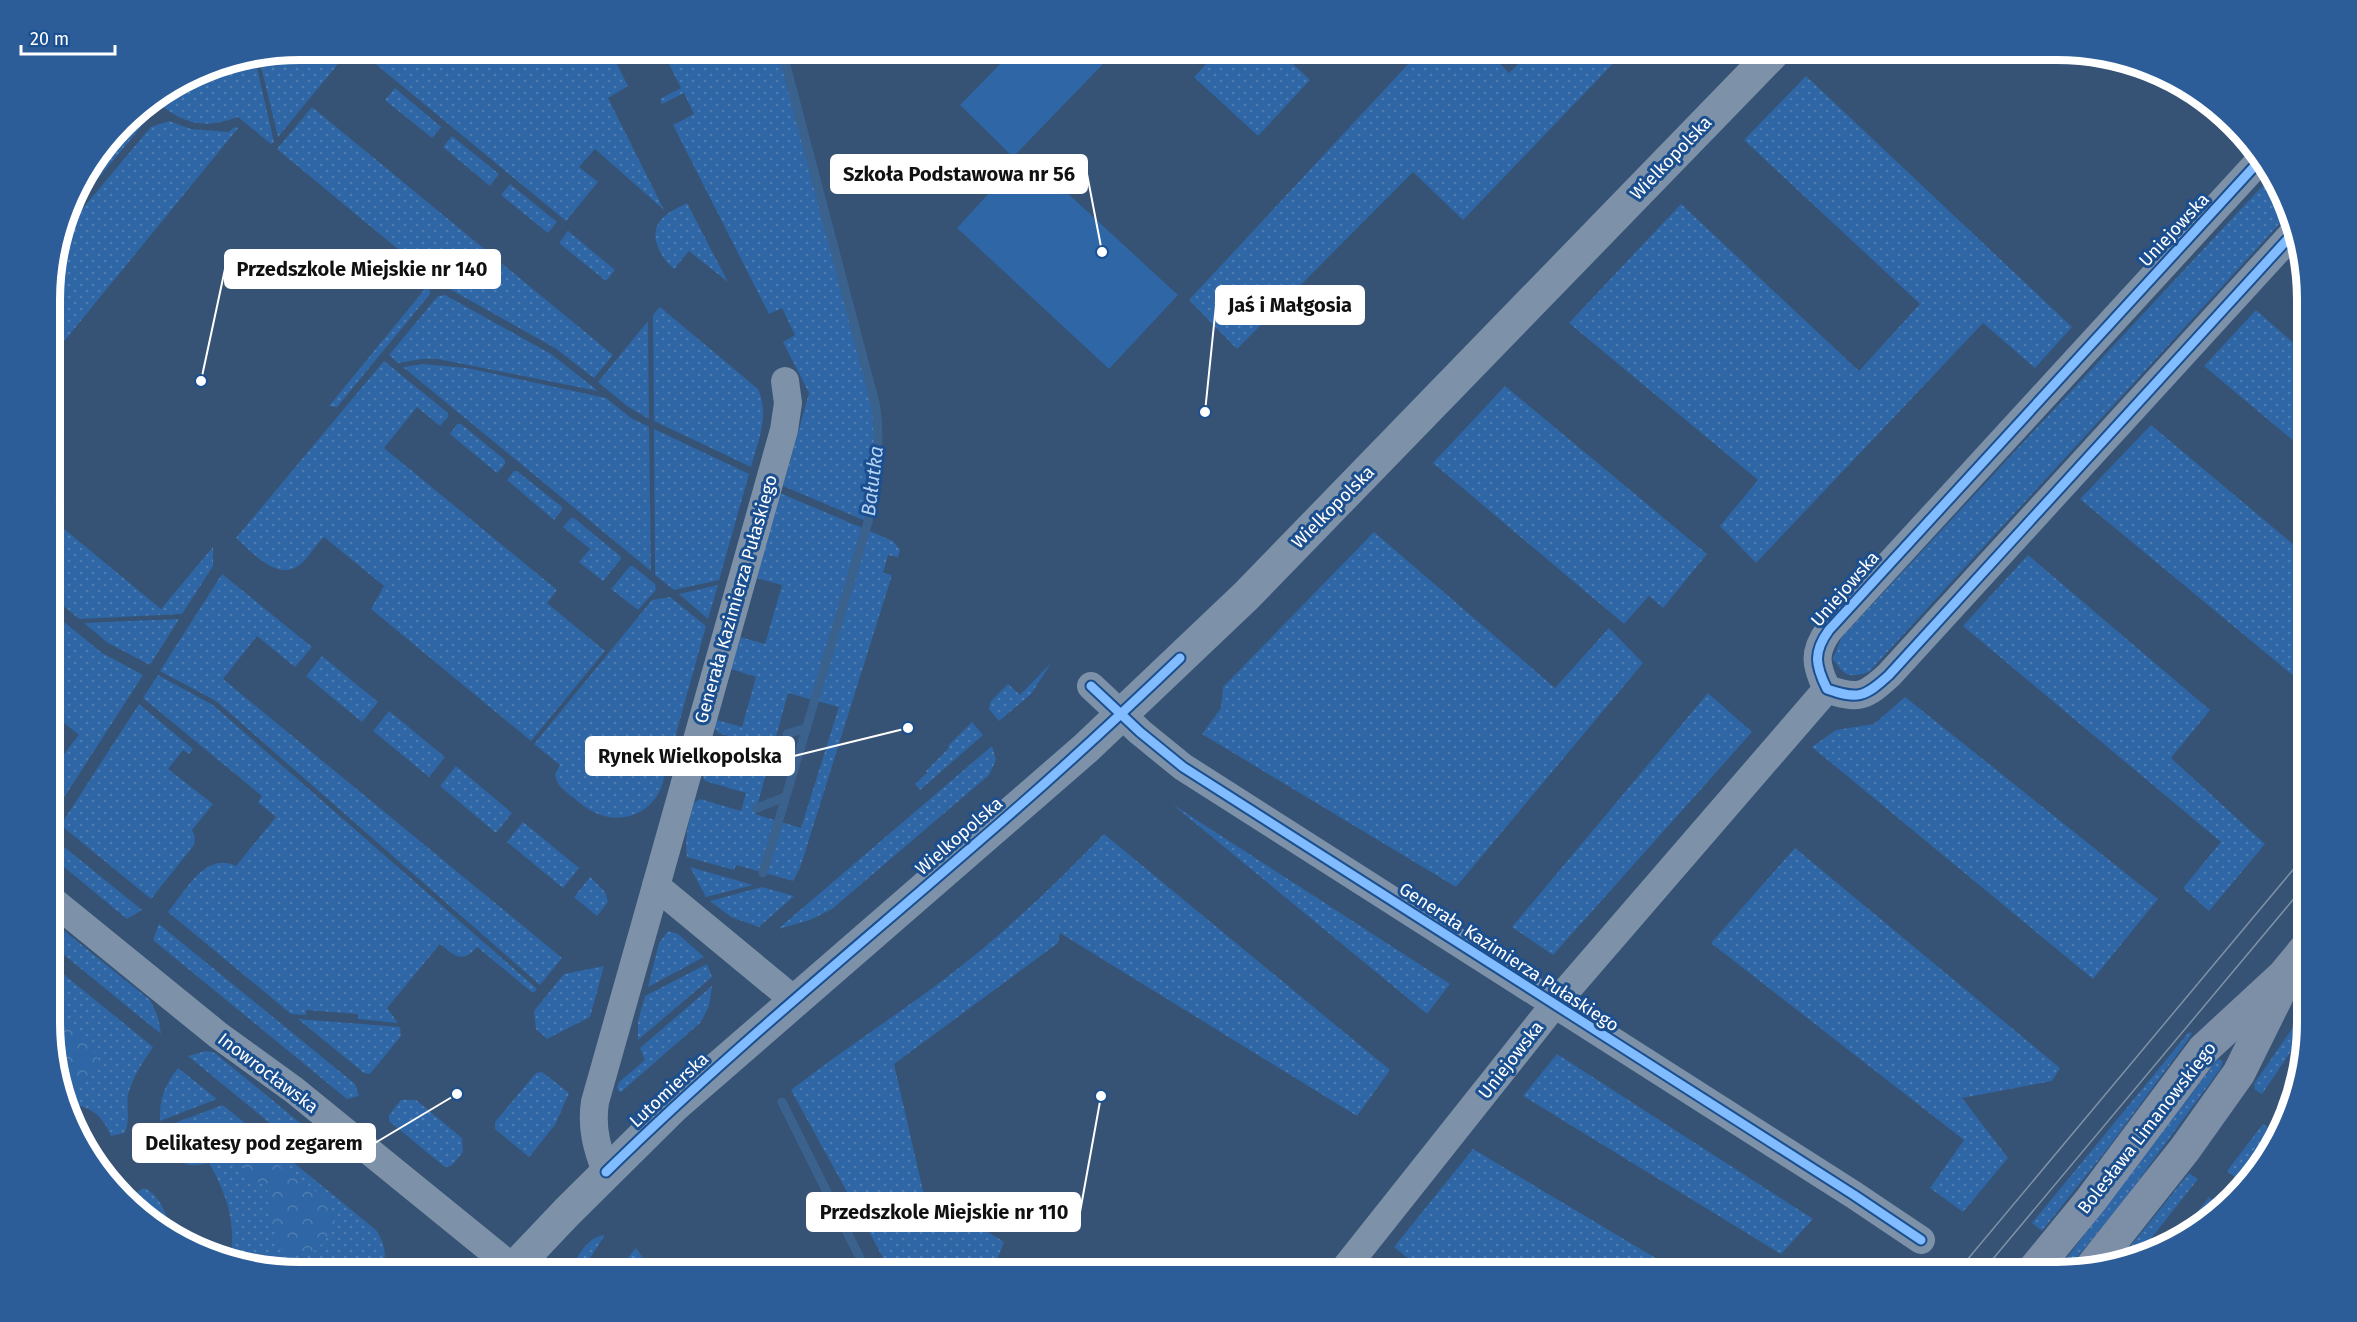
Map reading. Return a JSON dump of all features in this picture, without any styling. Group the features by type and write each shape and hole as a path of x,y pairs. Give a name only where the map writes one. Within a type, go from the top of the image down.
{"main road":[{"name":"Bolesława Limanowskiego","path":"2040,1262 2091,1200 2204,1049 2297,959"},
{"name":"Bolesława Limanowskiego","path":"2099,1258 2185,1149 2239,1074 2297,962"}],"street":[{"name":"Wielkopolska","path":"755,1033 966,853 1121,714 1246,596 1766,60"},
{"name":"Uniejowska","path":"1350,1262 1554,1005 1827,689 1817,662 1818,650 1829,630 2255,166"},
{"path":"1827,689 1854,697 1875,688 1889,675 2289,238"},
{"name":"Generała Kazimierza Pułaskiego","path":"606,1172 594,1134 595,1102 784,430 788,403 785,381"},
{"name":"Generała Kazimierza Pułaskiego","path":"1091,686 1183,767 1921,1240"},
{"path":"656,886 794,1000"},
{"name":"Inowrocławska","path":"60,907 218,1035 294,1090 499,1262"},
{"name":"Lutomierska","path":"519,1262 674,1106 755,1033"}],"green space":[{"path":"300,60 341,60 278,137 260,64"},
{"path":"615,60 628,86 608,98 664,210 595,149 579,167 598,182 566,221 372,61"},
{"path":"667,60 785,60 876,408 877,465 868,522 783,486 809,393 783,342 795,335 782,308 769,314 673,125 694,114 684,93 662,104 660,99 681,88"},
{"path":"1004,60 1101,60 1104,63 1013,157 960,105"},
{"path":"1210,60 1289,60 1310,80 1258,136 1194,77"},
{"path":"1412,60 1497,60 1509,73 1522,60 1616,60 1463,220 1413,172 1237,349 1189,300"},
{"path":"256,65 274,142 271,144 238,117 204,124 184,119 161,105 180,92 208,78"},
{"path":"1806,76 2072,327 2035,368 1983,323 1756,563 1720,526 1758,480 1569,323 1681,204 1859,371 1920,304 1744,140"},
{"path":"395,88 441,127 432,138 385,100"},
{"path":"312,107 613,355 594,378 555,348 439,283 277,149"},
{"path":"155,110 84,195 110,154 130,130"},
{"path":"169,121 191,129 229,132 239,127 60,346 62,269 69,236 77,227 73,222 75,218 151,127"},
{"path":"452,136 499,174 490,186 443,147"},
{"path":"1025,154 1178,295 1109,369 957,228"},
{"path":"2266,182 2283,220 1869,672 1857,675 1844,673 1833,659 1841,638"},
{"path":"510,184 557,222 548,233 501,195"},
{"path":"687,203 728,282 689,251 674,269 659,250 655,236 660,221 668,213"},
{"path":"568,231 615,270 606,281 559,243"},
{"path":"429,284 430,294 337,407 329,406"},
{"path":"445,295 551,354 598,391 438,359 398,363 389,355 438,296"},
{"path":"660,307 758,389 763,418 751,467 654,421 653,315"},
{"path":"2256,310 2297,346 2297,444 2204,366"},
{"path":"648,321 649,419 627,406 598,382"},
{"path":"384,361 448,413 448,417 440,426 417,407 384,448 557,590 547,603 605,651 531,741 371,609 384,586 324,537 303,562 294,568 285,570 267,564 236,538"},
{"path":"423,364 467,368 606,398 631,418 649,427 651,571 403,367"},
{"path":"1505,386 1707,554 1663,608 1649,596 1624,624 1433,463"},
{"path":"457,424 461,424 505,460 505,464 497,473 450,434"},
{"path":"2151,425 2297,548 2297,679 2080,499"},
{"path":"654,429 749,474 719,580 674,590 655,575"},
{"path":"514,471 562,507 554,520 507,480"},
{"path":"780,493 893,541 900,550 898,557 888,555 883,573 892,575 800,868 793,881 736,865 734,870 687,857 686,850 694,803 700,799 741,811 746,793 705,781 702,775 708,755 713,751 754,763 760,745 718,733 715,727 717,720 742,727 756,677 731,669 740,637 765,644 782,585 757,578","holes":["788,693 839,707 801,828 755,814"]},
{"path":"571,518 574,518 620,556 621,559 603,581 579,562 590,549 563,527"},
{"path":"60,526 161,609 213,547 213,566 182,614 79,619 60,603"},
{"path":"1374,532 1555,688 1609,628 1643,663 1456,887 1202,734 1221,708 1223,687"},
{"path":"2028,555 2210,710 2171,758 2265,844 2209,911 2183,888 2221,842 1963,626"},
{"path":"630,566 655,584 656,590 638,610 611,589"},
{"path":"222,574 312,647 295,667 257,636 223,679 562,958 540,985 216,701 160,671"},
{"path":"718,585 708,619 679,594"},
{"path":"670,597 706,626 661,788 656,797 643,810 626,817 607,817 584,806 561,787 555,774 560,765 534,744 652,600"},
{"path":"60,619 102,653 143,675 60,804 60,759 79,735 60,720"},
{"path":"179,619 150,665 108,643 84,623"},
{"path":"322,656 378,702 362,722 306,676"},
{"path":"1052,662 1031,694 999,721 989,709 991,701 1008,684 1020,695"},
{"path":"158,675 213,705 537,989 533,993 477,947 463,957 450,952 440,944 387,1008 398,1023 358,1019 358,1014 306,1010 306,1015 291,1014 168,912 205,869 215,864 225,863 236,866 276,817 258,802 262,796 143,698"},
{"path":"1708,693 1752,732 1553,955 1512,927"},
{"path":"1905,697 2158,899 2093,979 1812,747 1836,730 1874,724"},
{"path":"139,704 193,749 189,754 183,750 168,769 213,804 192,830 195,836 194,845 151,899 63,827 62,823"},
{"path":"389,711 445,757 429,777 373,731"},
{"path":"972,722 983,735 920,790 915,784"},
{"path":"992,746 996,760 989,775 832,909 810,920 778,929"},
{"path":"456,766 512,813 496,833 440,786"},
{"path":"1172,804 1450,984 1427,1014"},
{"path":"523,822 579,868 563,888 507,842"},
{"path":"1104,834 1390,1070 1357,1116 1060,933 1058,943 894,1064 923,1191 1004,1242 996,1262 886,1262 791,1090 964,964 1026,911"},
{"path":"60,844 142,910 127,919 60,864"},
{"path":"1795,848 2060,1068 2052,1081 1962,1098 2008,1158 1963,1212 1930,1188 1964,1140 1711,943"},
{"path":"690,867 753,885 706,897"},
{"path":"590,877 605,892 608,902 597,916 574,897"},
{"path":"762,887 794,896 759,927 731,917 710,901"},
{"path":"159,924 355,1084 359,1096 347,1099 153,940"},
{"path":"60,929 150,1000 158,1017 161,1034 60,952"},
{"path":"668,931 678,934 704,957 648,987 659,943"},
{"path":"707,964 712,977 638,1040 638,1021 645,996"},
{"path":"604,966 590,1017 547,1039 536,1029 534,1011 564,974"},
{"path":"60,971 153,1047 138,1070 130,1089 124,1133 111,1136 102,1120 93,1112 76,1105 68,1084 62,1053"},
{"path":"712,986 709,1006 701,1022 621,1092 618,1091 619,1082 645,1060 640,1048"},
{"path":"298,1019 400,1027 401,1036 370,1074 364,1073"},
{"path":"60,1021 81,1037 102,1066 72,1095 62,1053"},
{"path":"2297,1022 2296,1045 2262,1094 2255,1090 2254,1084"},
{"path":"2189,1032 2192,1033 2190,1037 2108,1148 2042,1231 2032,1223"},
{"path":"206,1051 215,1053 317,1137 309,1147 300,1148 188,1056"},
{"path":"1557,1054 1813,1219 1781,1254 1523,1096"},
{"path":"2218,1059 2223,1061 2221,1068 2124,1200 2074,1261 2064,1262"},
{"path":"178,1068 217,1099 160,1121 164,1092"},
{"path":"542,1072 569,1093 555,1125 529,1157 495,1129 495,1122 536,1073"},
{"path":"2288,1088 2281,1107 2278,1102"},
{"path":"401,1100 416,1100 462,1138 463,1152 451,1166 445,1167 389,1121 389,1115"},
{"path":"223,1105 376,1230 385,1251 384,1262 269,1260 231,1252 229,1210 221,1186 209,1163 192,1165 179,1160 171,1151 161,1128"},
{"path":"210,1118 231,1120 256,1139 280,1168 300,1178 328,1202 336,1224 317,1250 285,1257 272,1225 266,1182 247,1182 242,1160 217,1153 189,1151 190,1125"},
{"path":"2263,1124 2271,1130 2265,1142 2238,1179 2227,1171"},
{"path":"1473,1149 1662,1262 1413,1262 1394,1247"},
{"path":"2189,1173 2198,1179 2146,1245 2126,1252"},
{"path":"144,1188 150,1191 163,1207 168,1222 134,1195"},
{"path":"2209,1197 2214,1202 2203,1212 2190,1221"},
{"path":"605,1235 587,1262 575,1262 588,1244"},
{"path":"636,1248 645,1261 645,1262 624,1262"}],"waterway":[{"name":"Bałutka","path":"763,873 868,522 876,479 878,451 876,407 785,60"},
{"path":"787,734 806,728"},
{"path":"757,808 785,797"},
{"name":"Bałutka","path":"782,1102 862,1262"}],"tram line":[{"path":"1965,1262 2297,865"},
{"path":"1990,1262 2297,895"}],"cycle path":[{"path":"2255,166 1829,630 1820,645 1817,659 1827,689 1846,695 1861,694 1874,688 1889,675 2289,238"},
{"path":"606,1172 738,1049 1020,805 1180,658"},
{"path":"1091,686 1140,732 1183,767 1921,1240"}],"place":[{"name":"Szkoła Podstawowa nr 56","path":"1102,252"},
{"name":"Przedszkole Miejskie nr 140","path":"201,381"},
{"name":"Jaś i Małgosia","path":"1205,412"},
{"name":"Rynek Wielkopolska","path":"908,728"},
{"name":"Delikatesy pod zegarem","path":"457,1094"},
{"name":"Przedszkole Miejskie nr 110","path":"1101,1096"}]}
